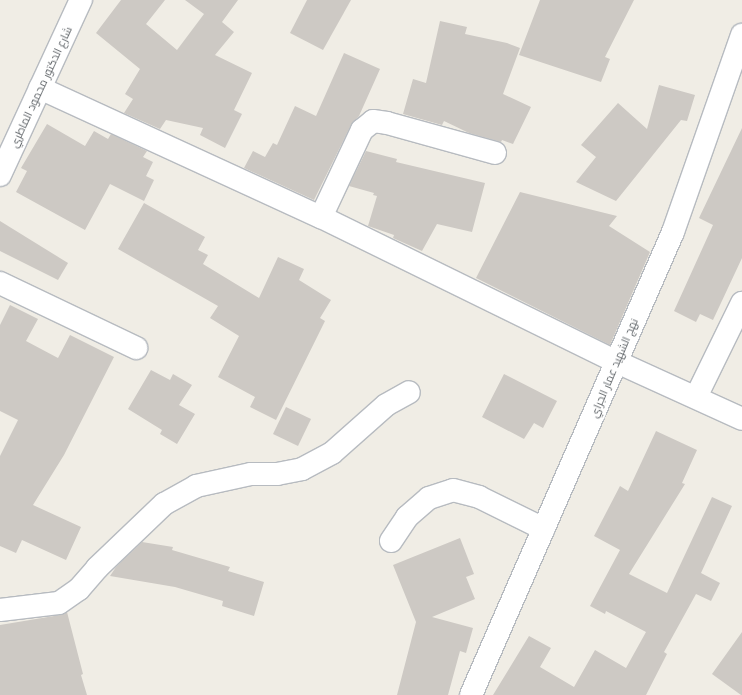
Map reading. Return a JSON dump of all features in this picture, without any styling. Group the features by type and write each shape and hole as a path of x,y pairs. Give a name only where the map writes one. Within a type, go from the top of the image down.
{"street":[{"name":"شارع الدكتور محمود الماطري","path":"0,175 81,0"},
{"name":"نهج الشهيد عمار الجراي","path":"471,695 673,232 742,35"},
{"path":"40,88 322,217 617,362 742,419"},
{"path":"322,217 362,130 373,121 387,123 495,153"},
{"path":"0,282 136,348"},
{"path":"696,397 742,303"},
{"path":"0,610 60,603 79,589 97,568 164,504 196,486 251,474 277,474 302,469 332,454 386,405 409,392"},
{"path":"391,540 407,518 430,498 453,490 479,497 544,529"}],"building":[{"path":"121,0 165,0 146,24 177,50 204,14 185,0 238,0 222,22 234,32 215,55 252,73 234,110 242,114 225,148 200,135 203,128 166,120 160,129 124,113 133,99 125,94 140,69 96,33"},
{"path":"307,0 351,0 323,50 290,33"},
{"path":"540,0 634,0 605,57 610,59 601,82 519,55"},
{"path":"440,21 467,27 465,34 507,43 520,48 503,94 531,107 513,144 502,140 501,142 469,133 444,121 442,125 403,114 413,79 426,83"},
{"path":"344,53 380,69 359,116 351,125 314,200 244,168 253,151 265,157 273,143 277,145 295,106 316,116"},
{"path":"659,85 695,95 687,121 681,120 616,201 576,182 596,157 581,145 618,103 647,129"},
{"path":"47,124 85,146 94,131 108,139 111,134 147,151 143,157 153,162 146,176 154,180 144,201 110,184 85,230 16,192 27,171 21,168"},
{"path":"742,128 742,258 713,320 700,314 696,322 674,311 713,225 699,218"},
{"path":"366,151 397,159 396,162 485,183 472,232 437,224 422,251 393,238 394,235 368,226 377,196 373,195 374,193 349,186"},
{"path":"520,192 617,216 609,226 650,252 610,345 476,278"},
{"path":"144,203 205,237 198,250 208,255 203,264 259,298 278,257 304,269 299,280 331,300 320,318 325,321 276,420 250,407 255,397 218,377 239,336 210,318 218,306 118,249"},
{"path":"0,221 68,263 58,280 0,251"},
{"path":"10,305 38,319 26,341 58,358 70,335 114,357 64,455 33,505 81,527 66,560 22,540 16,553 0,546 0,456 18,420 0,411 0,325"},
{"path":"151,370 170,380 173,374 192,385 179,405 195,414 177,444 160,434 162,430 128,409"},
{"path":"504,374 557,401 543,428 534,423 524,439 482,417"},
{"path":"286,407 311,419 298,446 273,434"},
{"path":"656,431 697,450 682,483 685,484 629,574 667,593 712,497 732,506 701,573 720,583 711,601 696,594 664,652 667,654 646,695 493,695 529,636 551,648 540,667 574,687 595,650 626,668 646,632 606,611 605,614 590,606 620,550 594,536 620,486 628,491"},
{"path":"460,538 474,574 466,577 475,599 432,617 473,628 466,653 460,651 448,695 397,695 416,622 393,565"},
{"path":"142,542 173,547 172,550 230,567 228,571 264,582 254,616 222,606 223,601 175,587 110,576 116,567"},
{"path":"67,612 87,695 0,695 0,625 60,615"},
{"path":"742,632 742,695 741,695 712,674"}]}
